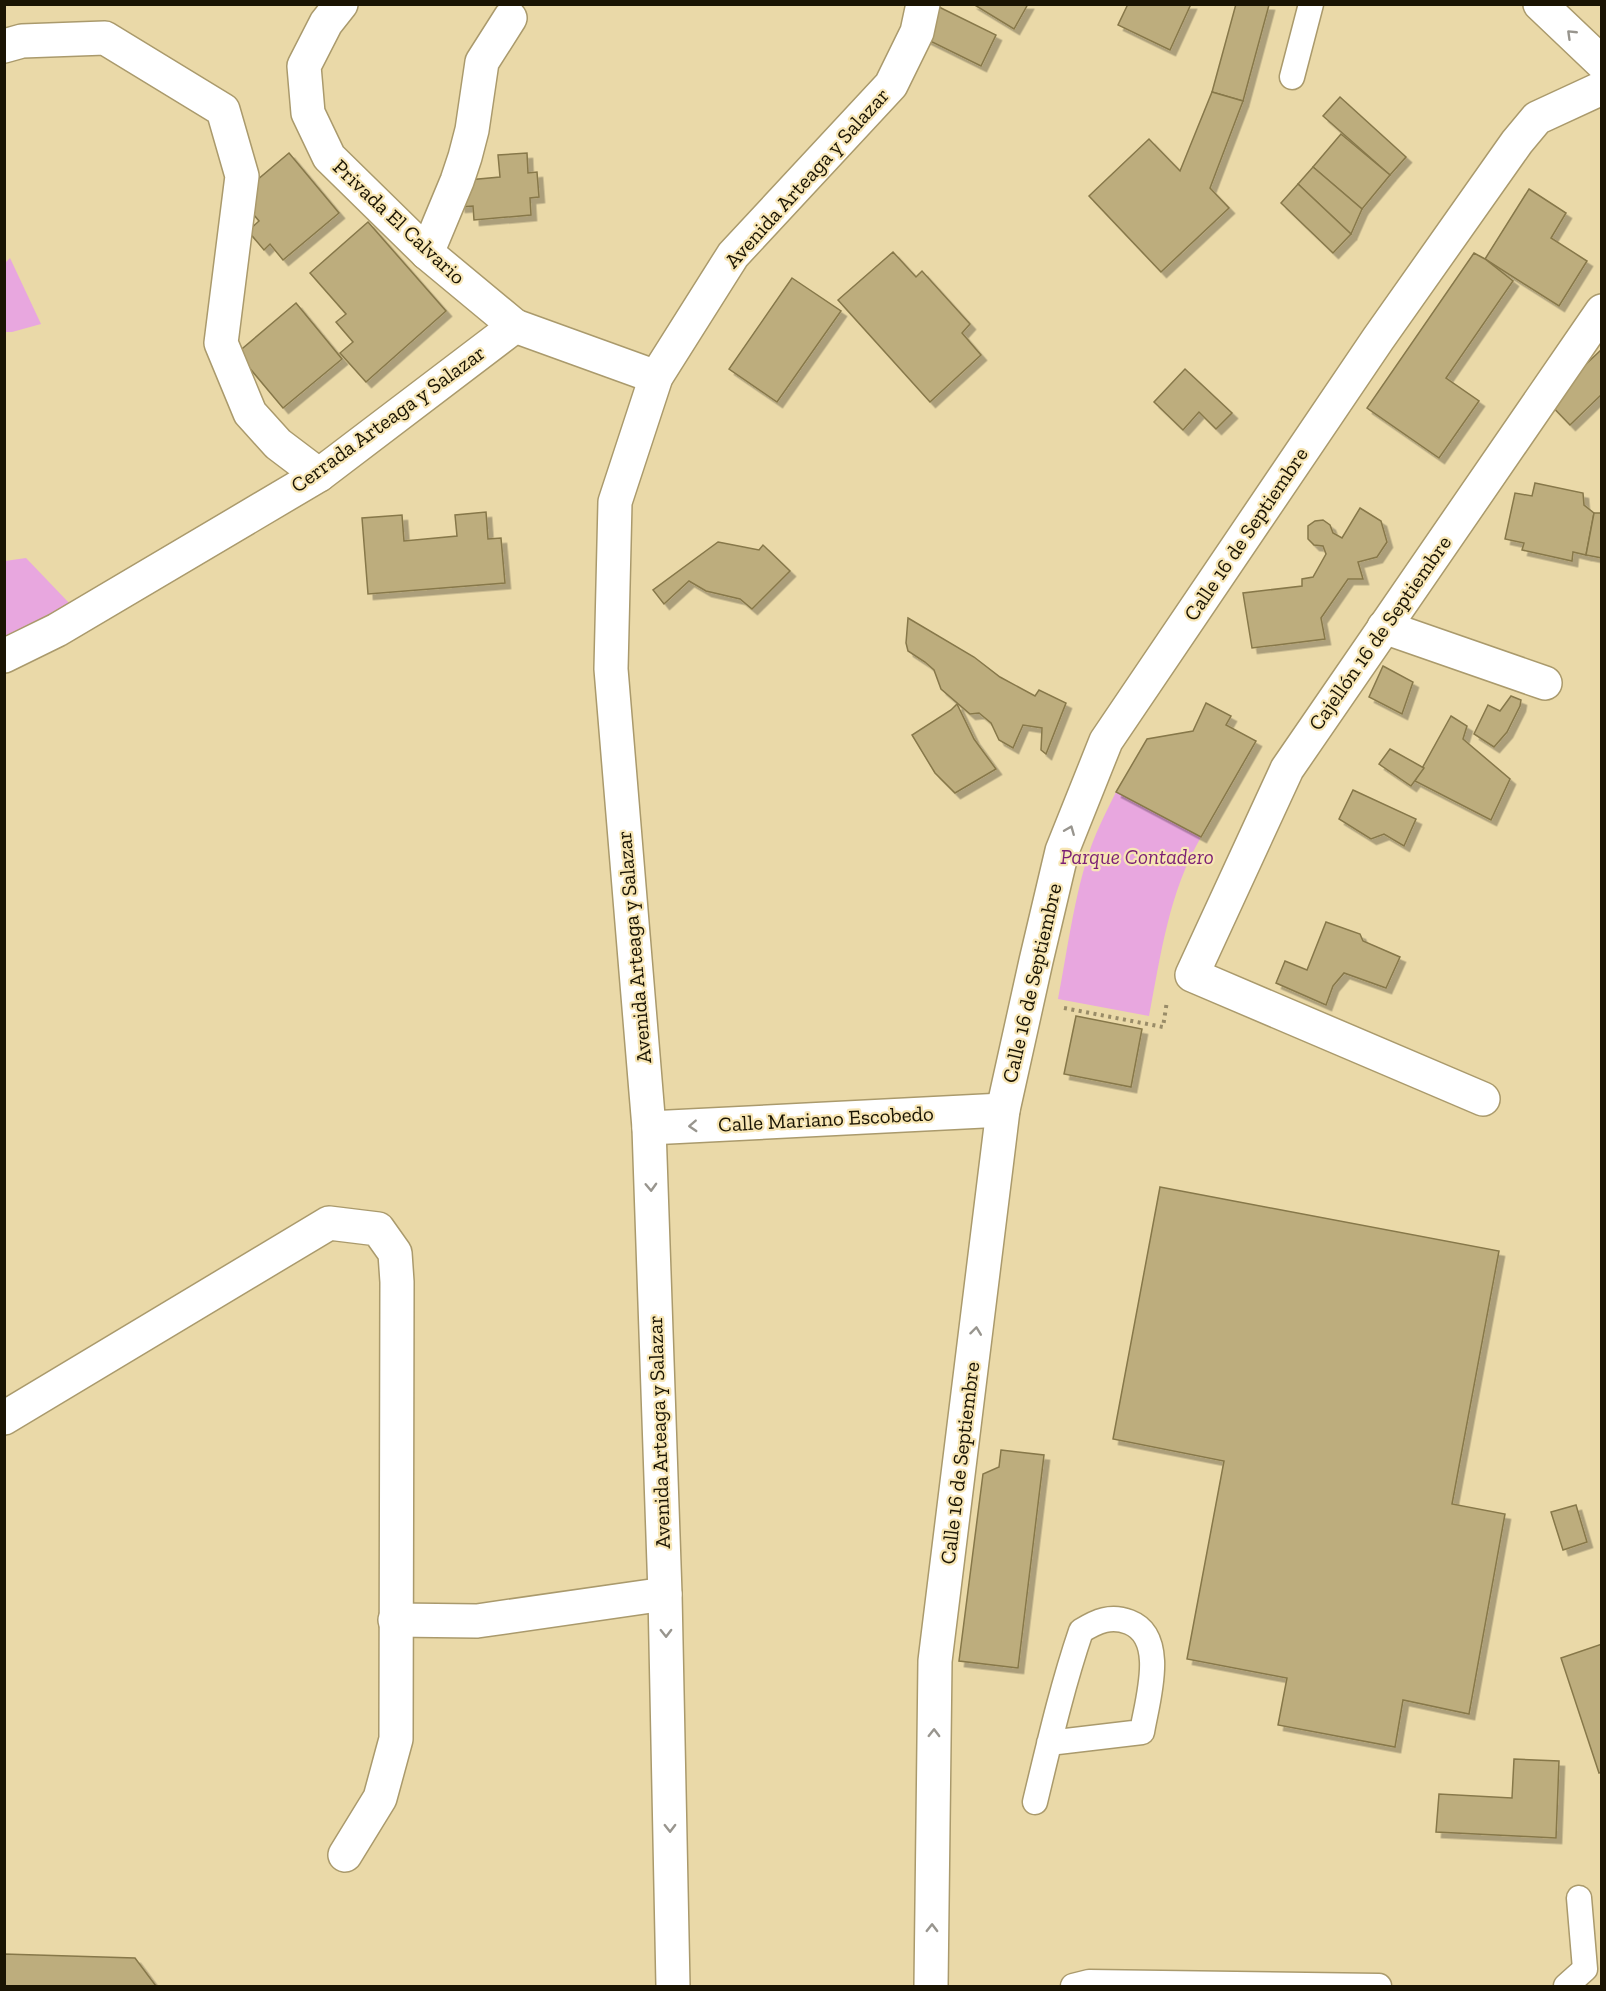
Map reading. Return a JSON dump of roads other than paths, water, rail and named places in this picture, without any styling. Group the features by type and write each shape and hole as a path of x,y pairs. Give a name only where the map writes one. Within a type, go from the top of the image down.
{"street":[{"name":"Privada El Calvario","path":"341,4 326,22 304,66 308,113 329,157 427,253 515,326"},
{"name":"Avenida Arteaga y Salazar","path":"673,1986 665,1594 649,1128 611,669 615,502 656,377 733,255 891,86 917,32 923,4"},
{"path":"1540,4 1602,63"},
{"path":"427,253 465,157 472,130 482,62 510,18"},
{"path":"4,46 22,41 105,38 223,110 242,176 221,343 250,412 278,444 319,475"},
{"name":"Calle 16 de Septiembre","path":"931,1986 935,1661 1003,1110 1062,851 1106,741 1378,339 1516,142 1537,117 1602,88"},
{"name":"Cajellón 16 de Septiembre","path":"1482,1099 1192,975 1287,769 1602,311"},
{"path":"515,326 656,377"},
{"name":"Cerrada Arteaga y Salazar","path":"4,656 57,630 319,475 515,326"},
{"path":"1384,627 1545,683"},
{"name":"Calle Mariano Escobedo","path":"649,1128 1003,1110"},
{"path":"4,1418 329,1223 378,1230 395,1253 397,1282 396,1739 380,1798 345,1855"},
{"path":"395,1620 477,1621 665,1594"}],"lane":[{"path":"1292,77 1311,4"},
{"path":"1035,1802 1049,1743 1065,1678 1081,1631 1099,1620 1119,1618 1135,1624 1149,1639 1153,1662 1142,1732 1049,1743"},
{"path":"1566,1986 1585,1969 1580,1898"},
{"path":"1073,1986 1089,1982 1379,1986"}],"park label":[{"name":"Parque Contadero","path":"1137,857"}]}
